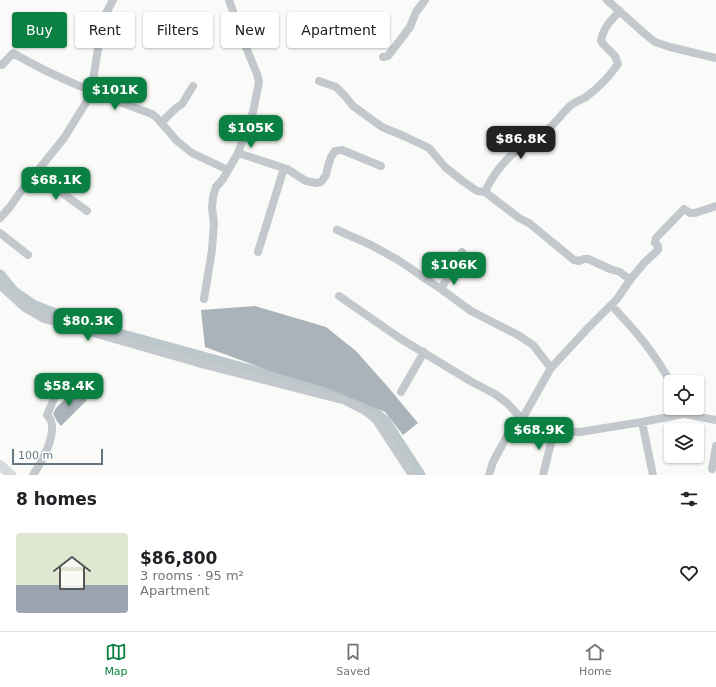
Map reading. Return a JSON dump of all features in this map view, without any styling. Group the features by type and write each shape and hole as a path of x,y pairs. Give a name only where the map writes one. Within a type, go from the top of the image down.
{"main road":[{"path":"0,465 12,475"}],"street":[{"path":"0,218 64,138 87,102 92,92 98,49 105,15 113,0"},
{"path":"204,299 212,250 214,223 212,208 213,197 216,188 238,153 253,112 259,82 229,0"},
{"path":"383,57 388,56 410,27 416,12 425,0"},
{"path":"607,0 655,42 716,58"},
{"path":"485,192 506,160 518,149 556,122 571,105 584,98 612,73 618,64 615,56 601,41 602,34 608,23 620,11"},
{"path":"0,64 2,65 13,53 28,62 92,92 152,114 177,141 192,153 228,170"},
{"path":"319,81 336,87 346,96 353,106 382,127 429,148 445,167 464,182 477,191 485,192 519,218 529,223 574,260 579,261 588,259 620,272 630,280"},
{"path":"161,123 182,104 193,86"},
{"path":"238,153 284,168 306,181 316,183 321,182 326,175 331,157 336,151 342,150 382,166"},
{"path":"258,252 284,168"},
{"path":"33,177 57,189 87,211"},
{"path":"489,475 493,462 551,368 617,299 644,263 658,250 658,246 655,243 656,238 684,209 690,213 695,213 716,206"},
{"path":"337,230 398,260 441,288 471,311 518,335 533,345 551,368"},
{"path":"0,233 28,255"},
{"path":"441,288 462,252"},
{"path":"0,284 25,308 44,319 198,363 343,400 364,411 376,420 412,475"},
{"path":"339,296 401,339 472,382 495,394 507,403 520,417 554,431 580,432 642,422 668,415"},
{"path":"611,305 631,326 653,353 666,375"},
{"path":"401,392 424,352"},
{"path":"33,475 46,451 52,432 51,420 47,415 62,380"},
{"path":"698,415 716,420"},
{"path":"642,422 653,475"},
{"path":"543,475 554,431"},
{"path":"712,469 716,446"}],"building":[{"path":"255,306 326,327 356,351 418,423 403,435 385,412 327,388 270,371 205,347 201,310"},
{"path":"76,388 87,400 61,426 53,414 56,408"}],"waterway":[{"path":"0,275 14,292 33,305 76,322 347,397 367,407 385,421 420,475"}]}
